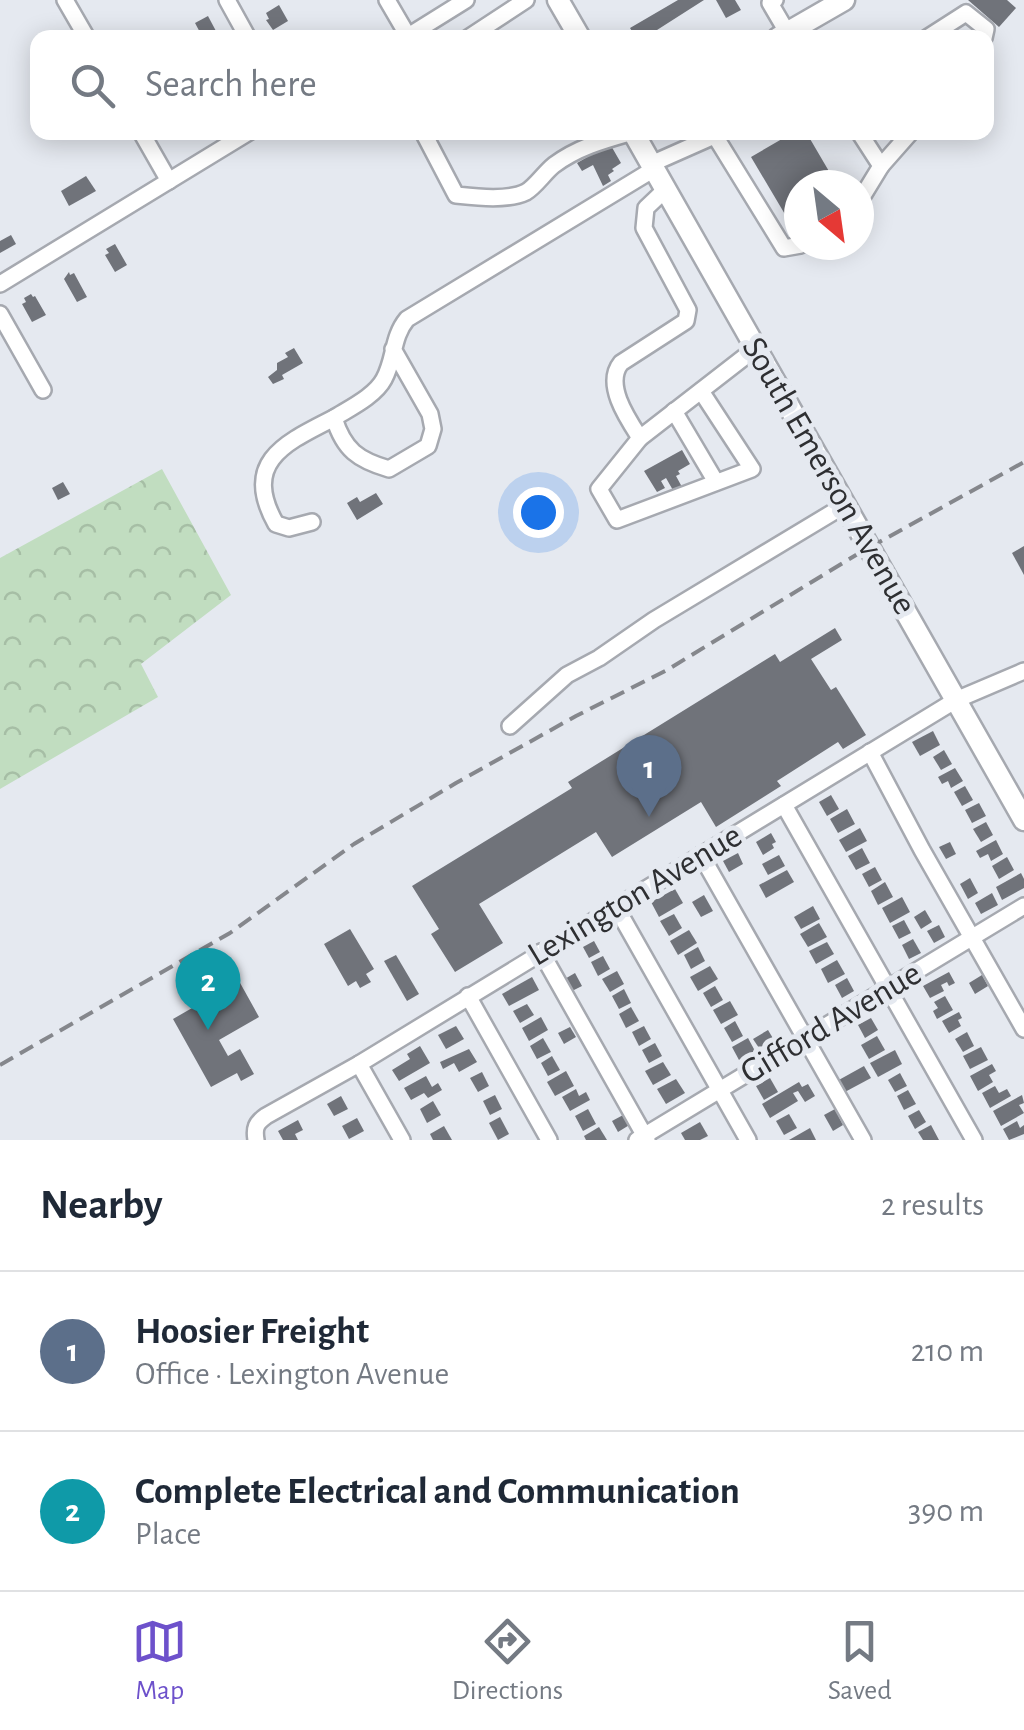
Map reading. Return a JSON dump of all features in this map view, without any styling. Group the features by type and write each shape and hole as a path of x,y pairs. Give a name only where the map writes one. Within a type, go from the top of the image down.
{"main road":[{"path":"558,0 575,30"},
{"path":"791,30 834,2"},
{"name":"South Emerson Avenue","path":"638,140 1024,820"}],"street":[{"path":"65,0 82,30"},
{"path":"227,0 244,30"},
{"path":"388,0 403,30"},
{"path":"416,30 466,0"},
{"path":"480,30 526,0"},
{"path":"775,0 770,3 781,30"},
{"path":"939,30 966,13 986,30"},
{"path":"146,140 169,181"},
{"path":"0,284 237,140"},
{"path":"427,140 456,195 482,198 530,191 542,174 560,161 602,140"},
{"path":"312,522 289,528 276,524 266,507 266,468 290,441 334,418 381,384 399,328 406,319 653,166 707,140"},
{"path":"722,140 784,248"},
{"path":"865,140 881,166"},
{"path":"874,177 904,140"},
{"path":"640,438 626,415 614,372 621,363 686,321 688,310 644,228 646,208 666,189"},
{"path":"0,314 43,390"},
{"path":"701,390 752,469 617,520 598,489 640,438 701,390 756,348"},
{"path":"334,418 341,440 365,462 389,470 428,446 433,429 430,414 392,349"},
{"path":"674,411 716,482"},
{"path":"510,726 567,675 845,506"},
{"name":"Lexington Avenue","path":"255,1135 258,1122 266,1116 359,1064 956,700 1024,671"},
{"path":"870,752 1024,1029"},
{"path":"784,805 974,1140"},
{"path":"701,855 863,1140"},
{"path":"616,906 748,1140"},
{"name":"Gifford Avenue","path":"643,1138 1024,906"},
{"path":"541,952 643,1138"},
{"path":"468,996 549,1140"},
{"path":"359,1064 402,1140"}],"green space":[{"path":"162,469 231,595 141,664 158,697 0,789 0,558"}],"building":[{"path":"678,0 704,0 657,30 630,28"},
{"path":"716,0 735,0 741,10 726,18"},
{"path":"968,0 1007,0 1016,8 999,27"},
{"path":"279,5 288,21 273,30 266,13"},
{"path":"208,16 215,30 199,30 195,23"},
{"path":"780,140 811,140 828,170 784,170 784,213 751,157"},
{"path":"610,144 621,163 612,169 608,175 611,181 603,186 593,165 582,171 577,163"},
{"path":"86,176 96,191 69,206 61,191"},
{"path":"11,235 16,244 0,253 0,241"},
{"path":"115,244 127,265 115,272 105,255 109,253 106,249"},
{"path":"69,272 74,273 87,297 77,302 64,279"},
{"path":"31,294 46,315 32,322 22,304"},
{"path":"294,348 303,363 273,384 268,377 277,370 277,363 288,357 285,353"},
{"path":"682,450 690,464 676,476 682,487 674,492 666,478 661,481 665,488 657,492 644,471"},
{"path":"63,482 70,494 58,500 52,488"},
{"path":"376,493 383,504 357,520 347,503 357,497 360,502"},
{"path":"1024,546 1024,575 1012,553"},
{"path":"835,628 842,640 811,659 831,690 836,687 866,735 843,749 838,742 777,781 781,786 716,827 701,802 612,857 596,832 479,904 503,943 455,972 431,934 439,929 412,886 572,788 568,782 775,654 780,662"},
{"path":"933,731 940,745 920,756 912,742"},
{"path":"944,750 952,764 941,770 933,757"},
{"path":"955,768 963,781 951,788 948,781 942,784 938,777"},
{"path":"965,786 973,800 962,806 954,792"},
{"path":"831,795 839,809 827,816 819,802"},
{"path":"979,803 986,816 972,823 965,810"},
{"path":"847,809 855,824 838,833 830,819"},
{"path":"986,822 993,835 981,842 973,829"},
{"path":"860,828 867,841 846,852 839,840"},
{"path":"771,833 776,842 772,844 774,848 763,855 756,842"},
{"path":"996,840 1003,854 991,861 988,854 980,858 976,851"},
{"path":"950,842 956,854 946,859 939,847"},
{"path":"862,848 870,863 856,870 848,856"},
{"path":"738,853 743,864 729,872 723,861"},
{"path":"779,855 785,866 768,875 762,864"},
{"path":"1007,857 1014,870 999,879 992,866"},
{"path":"875,867 882,880 869,887 862,874"},
{"path":"787,870 794,882 766,898 759,885"},
{"path":"1021,873 1024,888 1002,900 996,887"},
{"path":"970,878 978,893 968,899 960,884"},
{"path":"885,882 893,897 878,905 871,891"},
{"path":"675,889 683,903 659,917 651,902"},
{"path":"992,893 998,905 981,914 975,903"},
{"path":"704,895 713,911 701,917 692,902"},
{"path":"902,897 910,912 890,923 882,908"},
{"path":"813,906 820,919 801,929 794,917"},
{"path":"925,910 932,922 921,929 914,917"},
{"path":"674,914 682,928 669,936 660,921"},
{"path":"904,920 911,933 899,939 892,926"},
{"path":"819,923 827,937 808,947 800,934"},
{"path":"939,925 945,937 934,943 927,931"},
{"path":"350,929 374,969 366,974 371,982 360,988 356,981 348,986 324,944"},
{"path":"689,930 697,943 678,955 670,941"},
{"path":"913,939 921,953 909,959 902,945"},
{"path":"594,941 600,952 589,958 583,947"},
{"path":"827,942 834,954 816,964 809,951"},
{"path":"698,947 705,961 691,969 684,955"},
{"path":"396,955 419,994 407,1001 384,961"},
{"path":"603,956 610,969 598,976 591,962"},
{"path":"837,960 845,974 828,983 821,969"},
{"path":"710,966 718,979 698,991 690,977"},
{"path":"617,971 624,984 610,992 602,979"},
{"path":"949,972 955,983 941,985 944,991 930,998 923,986"},
{"path":"575,973 582,986 570,992 563,980"},
{"path":"982,975 988,986 975,994 969,983"},
{"path":"532,977 539,990 509,1006 502,994"},
{"path":"847,978 854,991 842,998 835,985"},
{"path":"239,981 259,1017 219,1040 228,1056 240,1049 254,1074 241,1081 237,1073 211,1087 173,1019"},
{"path":"715,986 723,1000 711,1007 703,993"},
{"path":"624,989 631,1003 619,1009 612,996"},
{"path":"945,996 953,1010 937,1019 934,1002"},
{"path":"730,1001 738,1015 721,1024 713,1010"},
{"path":"527,1004 534,1015 520,1023 513,1011"},
{"path":"631,1007 639,1021 626,1028 619,1014"},
{"path":"959,1012 961,1026 949,1033 942,1021"},
{"path":"541,1017 548,1030 529,1041 522,1028"},
{"path":"871,1018 878,1030 865,1038 858,1025"},
{"path":"735,1021 743,1036 732,1042 724,1028"},
{"path":"456,1026 464,1039 446,1049 438,1035"},
{"path":"644,1026 651,1039 639,1046 632,1032"},
{"path":"570,1027 576,1037 564,1044 558,1033"},
{"path":"768,1030 774,1040 759,1048 753,1039"},
{"path":"967,1032 974,1046 963,1052 955,1039"},
{"path":"877,1036 885,1050 869,1059 861,1045"},
{"path":"543,1038 551,1052 537,1059 530,1046"},
{"path":"748,1038 755,1051 739,1060 732,1047"},
{"path":"655,1043 662,1056 649,1063 642,1050"},
{"path":"420,1046 430,1063 399,1081 392,1070 410,1059 407,1054"},
{"path":"981,1047 988,1060 970,1069 963,1056"},
{"path":"469,1049 477,1062 459,1072 454,1063 443,1069 440,1062"},
{"path":"895,1050 902,1064 878,1077 870,1063"},
{"path":"552,1056 560,1070 548,1076 541,1063"},
{"path":"663,1062 671,1075 653,1085 645,1071"},
{"path":"992,1064 996,1071 989,1075 993,1082 978,1091 970,1076"},
{"path":"864,1066 871,1078 843,1093 837,1081"},
{"path":"566,1071 574,1086 555,1096 547,1082"},
{"path":"482,1072 489,1086 478,1092 470,1078"},
{"path":"900,1073 907,1086 895,1092 888,1080"},
{"path":"426,1076 432,1087 438,1083 442,1090 428,1098 424,1093 411,1100 404,1088"},
{"path":"770,1078 778,1092 764,1100 756,1086"},
{"path":"676,1079 685,1093 666,1104 657,1089"},
{"path":"799,1082 802,1087 808,1084 815,1096 805,1102 798,1091 793,1093 798,1101 770,1118 762,1104"},
{"path":"995,1086 999,1093 1007,1089 1011,1096 990,1108 982,1093"},
{"path":"576,1089 579,1096 586,1092 590,1100 570,1111 562,1097"},
{"path":"908,1090 916,1104 904,1110 897,1096"},
{"path":"495,1095 502,1109 490,1115 483,1101"},
{"path":"1022,1095 1024,1103 1019,1105 1024,1113 1001,1126 993,1111"},
{"path":"341,1096 348,1109 334,1116 327,1104"},
{"path":"433,1101 441,1115 427,1123 420,1109"},
{"path":"588,1109 596,1124 583,1131 575,1116"},
{"path":"835,1109 843,1125 833,1131 824,1115"},
{"path":"919,1110 926,1122 915,1129 908,1116"},
{"path":"625,1114 631,1124 618,1132 612,1121"},
{"path":"789,1114 797,1128 784,1135 776,1121"},
{"path":"500,1117 509,1134 498,1140 489,1123"},
{"path":"357,1118 364,1131 349,1139 342,1126"},
{"path":"298,1120 303,1130 295,1134 298,1140 283,1140 278,1131"},
{"path":"1017,1121 1020,1128 1024,1125 1024,1134 1009,1140 1003,1129"},
{"path":"700,1122 708,1136 685,1140 681,1133"},
{"path":"931,1125 939,1140 923,1140 918,1132"},
{"path":"444,1126 452,1140 433,1140 430,1134"},
{"path":"599,1127 607,1140 586,1140 584,1136"},
{"path":"810,1128 816,1140 789,1140"}],"railway":[{"path":"0,1065 230,933 354,844 456,783 667,670 856,555 1024,462"}],"place":[{"name":"Hoosier Freight","path":"649,817"},
{"name":"Complete Electrical and Communication","path":"208,1030"}]}
